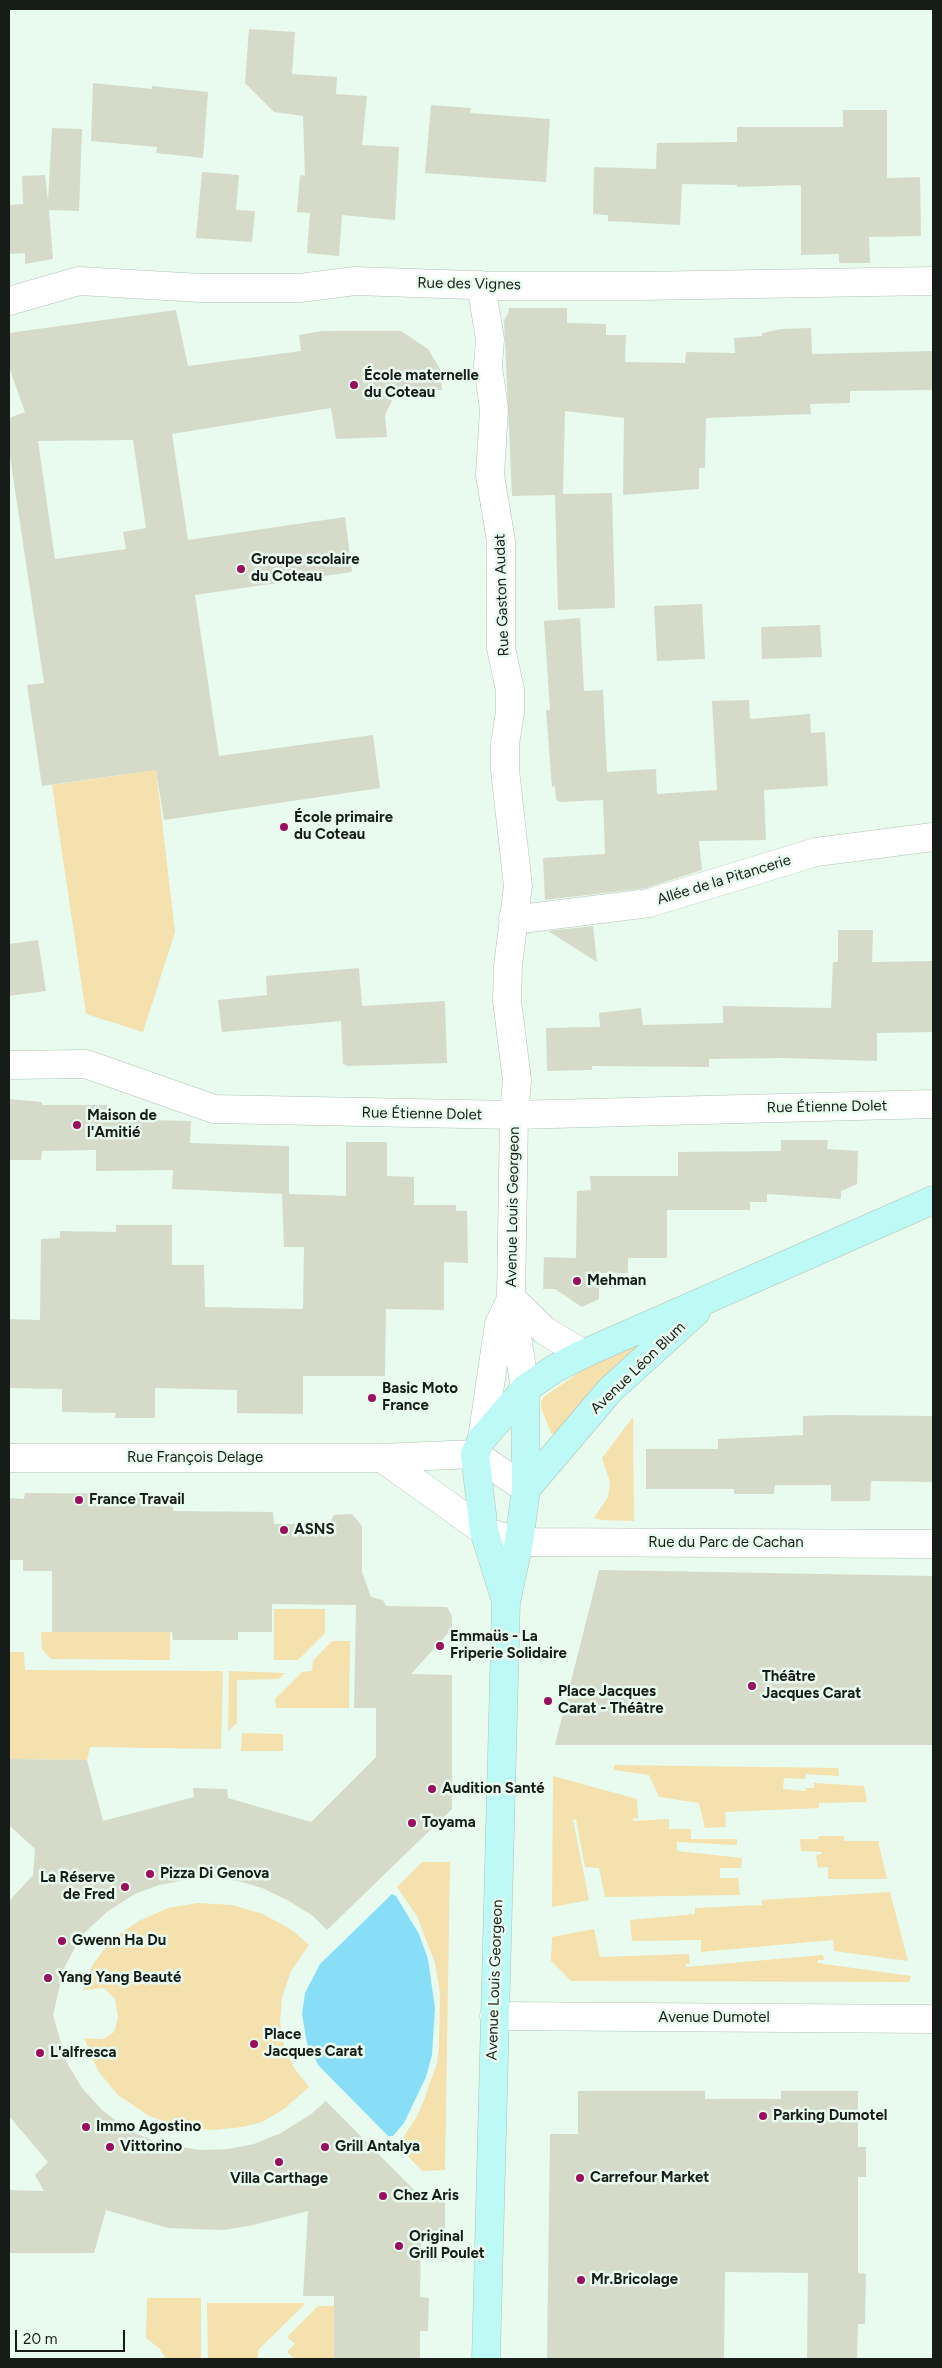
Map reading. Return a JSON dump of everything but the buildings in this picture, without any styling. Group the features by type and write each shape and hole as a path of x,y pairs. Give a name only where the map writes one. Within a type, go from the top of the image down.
{"main road":[{"name":"Avenue Léon Blum","path":"525,1389 554,1369 582,1354 933,1200"},
{"name":"Avenue Léon Blum","path":"526,1489 610,1390 714,1296"},
{"name":"Avenue Louis Georgeon","path":"486,2359 506,1602 519,1542 526,1489 525,1389"},
{"path":"479,1447 525,1389"},
{"name":"Avenue Louis Georgeon","path":"479,1447 484,1531 506,1602"}],"street":[{"name":"Rue des Vignes","path":"9,301 79,281 201,288 300,288 355,281 481,285 640,286 933,281"},
{"name":"Rue Gaston Audat","path":"481,285 490,339 488,366 494,409 490,475 501,541 501,648 510,690 510,712 505,744 505,770 518,886 513,918 507,1001 517,1080 514,1115"},
{"name":"Allée de la Pitancerie","path":"513,918 528,918 649,902 816,852 933,837"},
{"name":"Rue Étienne Dolet","path":"9,1064 86,1064 214,1109 514,1115 933,1104"},
{"name":"Avenue Louis Georgeon","path":"514,1115 511,1298 525,1389"},
{"name":"Avenue Louis Georgeon","path":"511,1298 544,1330 582,1354"},
{"name":"Avenue Louis Georgeon","path":"479,1447 499,1324 511,1298"},
{"path":"479,1447 526,1489"},
{"name":"Rue François Delage","path":"9,1458 382,1458 479,1447"},
{"path":"382,1458 484,1531 519,1542"},
{"name":"Rue du Parc de Cachan","path":"519,1542 933,1544"},
{"name":"Avenue Dumotel","path":"494,2016 933,2019"}],"shaded area":[{"path":"156,770 175,932 143,1032 86,1014 52,785"},
{"path":"653,1333 555,1435 551,1433 542,1410 541,1401 545,1396 589,1366"},
{"path":"633,1417 634,1521 594,1518 608,1497 610,1482 602,1458"},
{"path":"274,1609 325,1609 325,1633 298,1660 274,1660"},
{"path":"41,1632 170,1632 170,1660 51,1659 42,1649"},
{"path":"332,1641 350,1641 349,1708 276,1708 275,1699 302,1672 312,1671 313,1661"},
{"path":"9,1652 24,1652 25,1670 221,1671 223,1674 221,1749 90,1747 87,1760 9,1759"},
{"path":"229,1671 285,1673 279,1679 237,1680 237,1723 228,1731"},
{"path":"242,1733 283,1734 283,1751 241,1751"},
{"path":"614,1765 838,1768 839,1776 806,1774 805,1779 784,1778 783,1789 805,1791 806,1788 814,1788 814,1783 864,1786 867,1802 819,1803 819,1808 725,1812 726,1827 705,1828 699,1803 659,1797 649,1775 614,1770"},
{"path":"553,1776 637,1799 638,1818 633,1818 633,1821 669,1819 669,1829 691,1829 691,1839 737,1839 737,1845 677,1842 677,1851 742,1858 741,1868 720,1868 720,1878 738,1878 740,1895 605,1897 599,1868 585,1867 576,1819 573,1820 589,1900 552,1907"},
{"path":"819,1836 843,1836 845,1841 878,1841 887,1879 828,1879 828,1867 818,1868 816,1855 822,1854 822,1852 801,1851 800,1839 818,1839"},
{"path":"422,1862 450,1862 445,2170 422,2171 398,2146 418,2114 437,2063 440,1994 435,1963 417,1916 397,1887"},
{"path":"890,1892 908,1961 834,1951 833,1940 701,1952 701,1940 632,1941 630,1920 695,1914 695,1908 762,1905 762,1900"},
{"path":"198,1903 232,1905 263,1914 292,1930 309,1945 291,1971 282,1997 280,2023 284,2046 294,2068 309,2087 284,2109 262,2122 242,2127 213,2130 182,2127 149,2116 118,2095 98,2071 84,2038 103,2039 114,2032 118,2017 115,1999 104,1988 83,1990 92,1966 111,1940 139,1921 168,1908"},
{"path":"594,1929 600,1957 689,1954 690,1964 686,1964 686,1967 823,1955 824,1960 818,1960 817,1963 911,1976 909,1982 571,1981 551,1961 552,1937"},
{"path":"147,2298 201,2298 201,2359 166,2359 160,2349 146,2338"},
{"path":"207,2303 304,2303 258,2350 258,2359 208,2359"},
{"path":"318,2306 334,2306 334,2359 294,2359 287,2352 295,2344 287,2337"}],"water":[{"path":"392,1894 396,1896 419,1934 428,1959 435,2008 432,2055 426,2077 404,2123 393,2136 388,2136 319,2066 307,2044 302,2014 305,1993 320,1964"}],"place":[{"name":"École maternelle du Coteau","path":"354,385"},
{"name":"Groupe scolaire du Coteau","path":"241,569"},
{"name":"École primaire du Coteau","path":"284,827"},
{"name":"Maison de l'Amitié","path":"77,1125"},
{"name":"Mehman","path":"577,1281"},
{"name":"Basic Moto France","path":"372,1398"},
{"name":"France Travail","path":"79,1500"},
{"name":"ASNS","path":"284,1530"},
{"name":"Emmaüs - La Friperie Solidaire","path":"440,1646"},
{"name":"Théâtre Jacques Carat","path":"752,1686"},
{"name":"Place Jacques Carat - Théâtre","path":"548,1701"},
{"name":"Audition Santé","path":"432,1789"},
{"name":"Toyama","path":"412,1823"},
{"name":"Pizza Di Genova","path":"150,1874"},
{"name":"La Réserve de Fred","path":"125,1887"},
{"name":"Gwenn Ha Du","path":"62,1941"},
{"name":"Yang Yang Beauté","path":"48,1978"},
{"name":"Place Jacques Carat","path":"254,2044"},
{"name":"L'alfresca","path":"40,2053"},
{"name":"Parking Dumotel","path":"763,2116"},
{"name":"Immo Agostino","path":"86,2127"},
{"name":"Vittorino","path":"110,2147"},
{"name":"Grill Antalya","path":"325,2147"},
{"name":"Villa Carthage","path":"279,2162"},
{"name":"Carrefour Market","path":"580,2178"},
{"name":"Chez Aris","path":"383,2196"},
{"name":"Original Grill Poulet","path":"399,2246"},
{"name":"Mr.Bricolage","path":"581,2280"}]}
